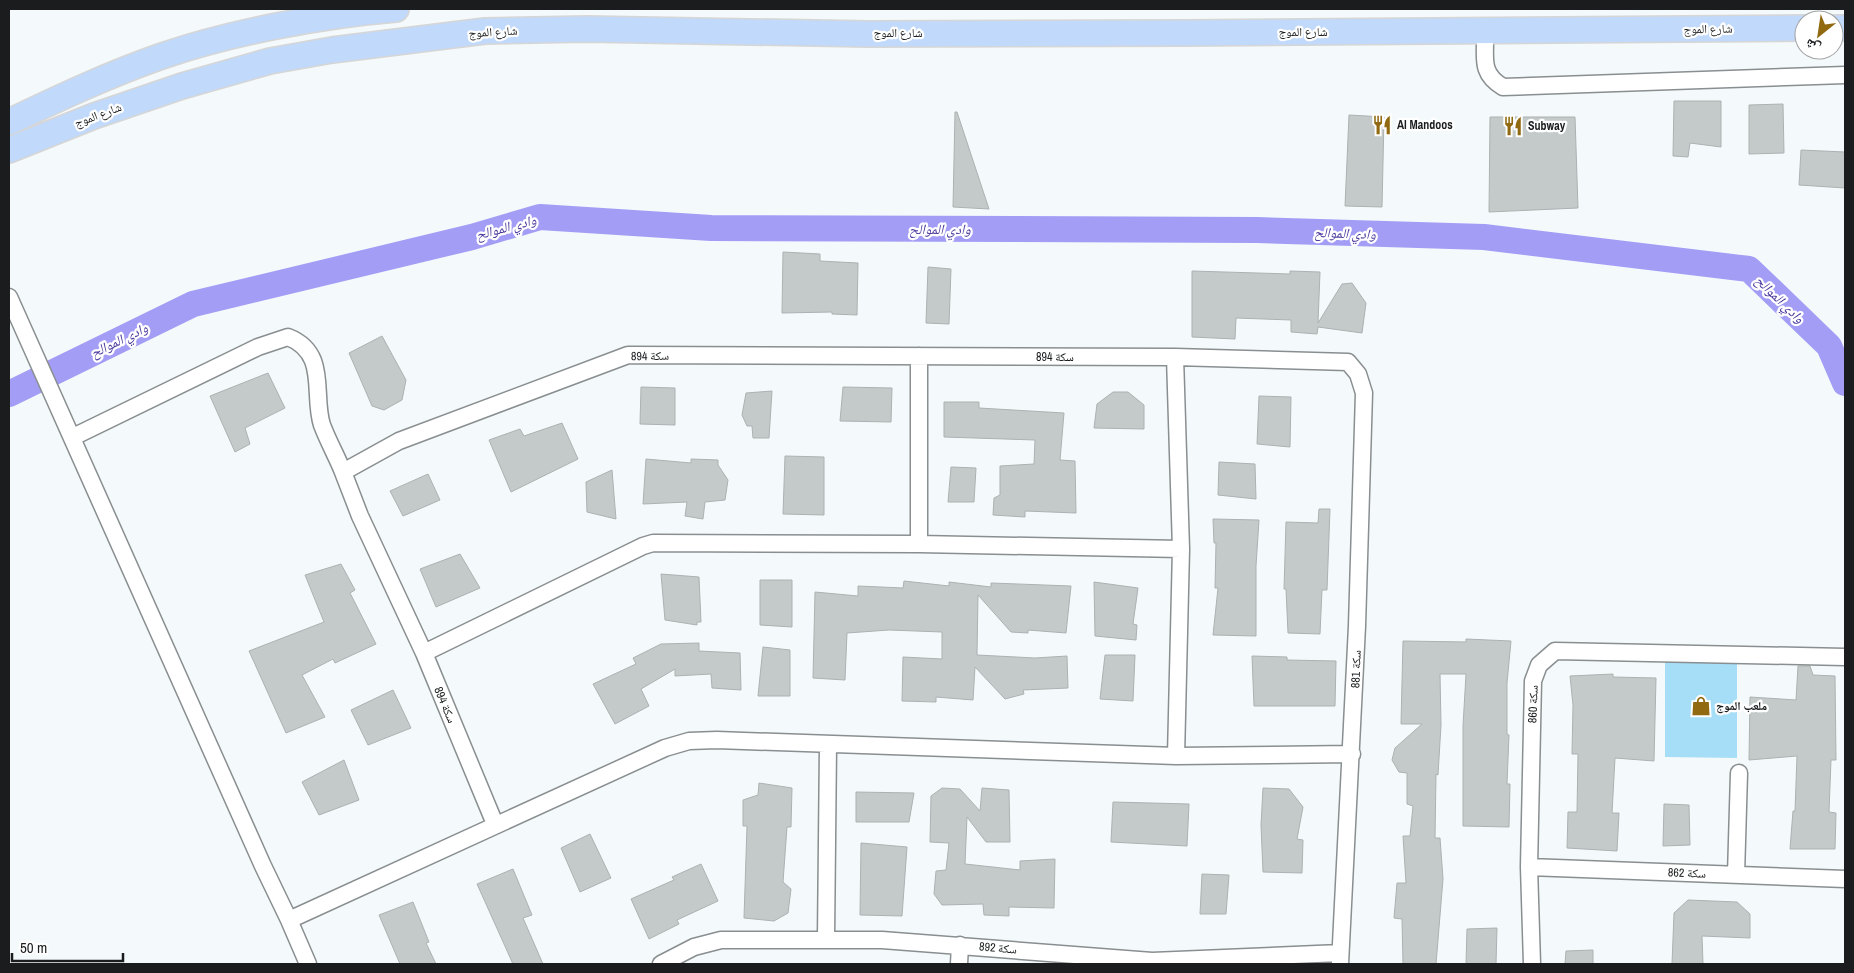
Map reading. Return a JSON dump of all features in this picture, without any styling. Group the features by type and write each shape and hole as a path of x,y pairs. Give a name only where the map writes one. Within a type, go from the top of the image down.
{"main road":[{"path":"9,122 112,75 163,56 243,34 396,9"},
{"name":"شارع الموج","path":"9,150 94,116 182,86 270,61 332,50 485,32 587,29 868,34 1485,32 1794,28"}],"street":[{"path":"1485,32 1486,72 1490,80 1503,87 1845,74"},
{"path":"9,163 94,116"},
{"path":"9,298 308,964"},
{"path":"73,437 258,347 288,337 298,341 314,362 322,424 343,472"},
{"name":"سكة 894","path":"495,824 424,653 360,516 343,472 399,441 628,355 1175,357 1348,362 1358,374"},
{"path":"919,356 919,544"},
{"path":"1175,357 1181,549 1176,756"},
{"name":"سكة 881","path":"1340,959 1352,754 1364,392 1358,374"},
{"path":"424,653 643,546 654,543 919,544 1181,549"},
{"name":"سكة 860","path":"1532,964 1529,867 1533,681 1539,665 1555,651 1845,657"},
{"path":"289,920 495,824 665,748 689,741 1176,756 1352,754"},
{"path":"826,938 828,745"},
{"path":"1736,875 1739,773"},
{"name":"سكة 862","path":"1529,867 1845,879"},
{"name":"سكة 892","path":"661,964 694,947 721,940 826,938 960,945 1152,963 1340,959"},
{"path":"959,964 960,945"}],"shaded area":[{"path":"1665,652 1737,652 1737,758 1665,757"}],"building":[{"path":"1674,101 1721,101 1721,147 1690,143 1688,157 1673,156"},
{"path":"1783,104 1784,153 1749,154 1749,105"},
{"path":"955,112 957,112 989,209 953,207"},
{"path":"1349,115 1384,117 1382,207 1345,206"},
{"path":"1490,117 1575,117 1578,208 1489,212"},
{"path":"1801,150 1845,152 1845,188 1799,185"},
{"path":"783,252 820,254 820,261 858,263 857,315 832,314 832,312 782,313"},
{"path":"928,267 951,269 949,324 926,323"},
{"path":"1192,271 1290,274 1290,271 1320,272 1318,323 1342,284 1352,283 1366,303 1362,333 1318,327 1317,334 1291,332 1291,320 1236,318 1235,339 1192,337"},
{"path":"382,336 406,380 402,400 384,410 372,406 349,353"},
{"path":"268,373 285,408 245,428 250,444 235,452 210,396"},
{"path":"641,387 675,388 675,425 640,424"},
{"path":"843,387 892,388 891,422 840,421"},
{"path":"772,391 769,438 753,438 752,426 747,426 742,415 746,393"},
{"path":"1113,392 1128,392 1144,405 1144,429 1094,428 1097,404"},
{"path":"1259,396 1291,397 1290,447 1257,444"},
{"path":"944,402 979,402 979,408 1064,413 1060,460 1075,461 1076,513 1025,511 1025,517 993,515 994,498 1000,495 1000,466 1034,464 1035,440 944,437"},
{"path":"562,423 578,459 511,492 489,440 520,429 524,436"},
{"path":"785,456 824,457 824,515 783,514"},
{"path":"646,459 691,463 691,459 718,460 718,465 728,480 725,500 705,502 703,519 685,516 687,502 643,504"},
{"path":"1219,462 1255,464 1256,499 1218,495"},
{"path":"951,467 976,468 974,502 948,502"},
{"path":"612,470 616,519 587,512 586,482"},
{"path":"428,474 440,500 403,516 390,491"},
{"path":"1319,509 1330,509 1327,590 1322,590 1320,634 1288,633 1286,589 1284,589 1286,522 1318,523"},
{"path":"1213,519 1259,520 1256,566 1256,636 1213,635 1218,588 1215,588 1216,543 1214,543"},
{"path":"460,554 480,588 436,607 420,569"},
{"path":"341,564 355,590 350,593 376,644 335,663 333,659 302,675 325,717 286,733 249,651 324,622 305,575"},
{"path":"661,574 699,577 701,622 697,622 697,625 665,620"},
{"path":"760,580 792,580 792,627 760,625"},
{"path":"904,581 949,586 949,582 991,587 991,583 1071,586 1066,633 1028,630 1028,633 1011,632 978,595 977,655 1035,658 1067,656 1068,688 1023,690 1024,694 1005,699 975,667 973,700 936,697 936,702 902,701 903,657 942,659 942,632 889,630 847,633 845,680 813,678 815,592 858,596 858,586 903,588"},
{"path":"1094,582 1138,588 1133,624 1137,625 1136,640 1095,636"},
{"path":"1466,639 1511,641 1507,683 1507,734 1509,735 1507,784 1510,784 1509,827 1463,826 1463,726 1466,674 1440,674 1441,725 1438,775 1436,774 1435,838 1440,838 1443,879 1436,964 1403,964 1402,919 1394,918 1397,883 1406,883 1403,836 1410,836 1413,806 1407,804 1407,773 1399,772 1392,760 1395,748 1422,724 1401,724 1403,641 1466,642"},
{"path":"699,643 699,651 740,653 741,690 712,688 711,674 675,676 675,669 641,689 649,706 615,724 593,684 636,664 633,658 661,644"},
{"path":"763,647 790,650 790,696 758,696"},
{"path":"1105,655 1135,655 1133,701 1100,699"},
{"path":"1252,656 1287,657 1287,660 1336,661 1335,706 1254,706"},
{"path":"1798,666 1810,666 1813,675 1835,676 1836,760 1831,760 1829,812 1836,813 1835,849 1790,849 1793,811 1795,811 1797,756 1749,760 1750,697 1796,700"},
{"path":"1613,674 1613,677 1656,678 1654,761 1615,758 1612,813 1619,813 1617,851 1567,848 1568,812 1577,812 1578,754 1572,754 1573,705 1570,676"},
{"path":"393,690 411,728 368,745 351,710"},
{"path":"344,760 359,800 319,815 302,782"},
{"path":"759,783 792,788 791,827 787,827 783,882 791,889 788,913 774,921 744,918 747,826 743,826 743,800 758,795"},
{"path":"942,788 960,789 980,811 982,788 1009,790 1010,842 986,842 967,817 965,864 1020,870 1020,861 1055,859 1054,908 1009,907 1009,916 984,915 983,904 942,905 934,894 936,871 946,870 949,843 930,842 931,796"},
{"path":"1263,788 1289,789 1303,807 1297,839 1303,840 1302,873 1263,872 1261,825"},
{"path":"856,792 914,793 909,822 856,822"},
{"path":"1113,802 1189,804 1187,846 1111,842"},
{"path":"1664,804 1689,805 1690,845 1663,846"},
{"path":"590,834 611,878 580,892 561,848"},
{"path":"861,843 907,847 902,916 860,915"},
{"path":"701,864 718,901 677,920 679,924 649,939 631,899 674,880 672,877"},
{"path":"513,869 532,915 523,918 543,964 513,964 477,884"},
{"path":"1202,874 1229,875 1226,914 1200,914"},
{"path":"1688,900 1737,902 1750,914 1750,938 1702,936 1703,964 1672,964 1674,913"},
{"path":"413,902 429,942 426,943 436,964 400,964 379,915"},
{"path":"1497,928 1496,964 1466,964 1467,929"},
{"path":"1593,950 1593,964 1565,964 1566,951"}],"waterway":[{"name":"وادي الموالح","path":"9,394 193,304 472,237 540,217 711,228 1257,230 1484,237 1749,269 1829,346 1845,383"}],"place":[{"name":"Al Mandoos","path":"1382,125"},
{"name":"Subway","path":"1513,126"},
{"name":"ملعب الموج","path":"1701,706"}]}
